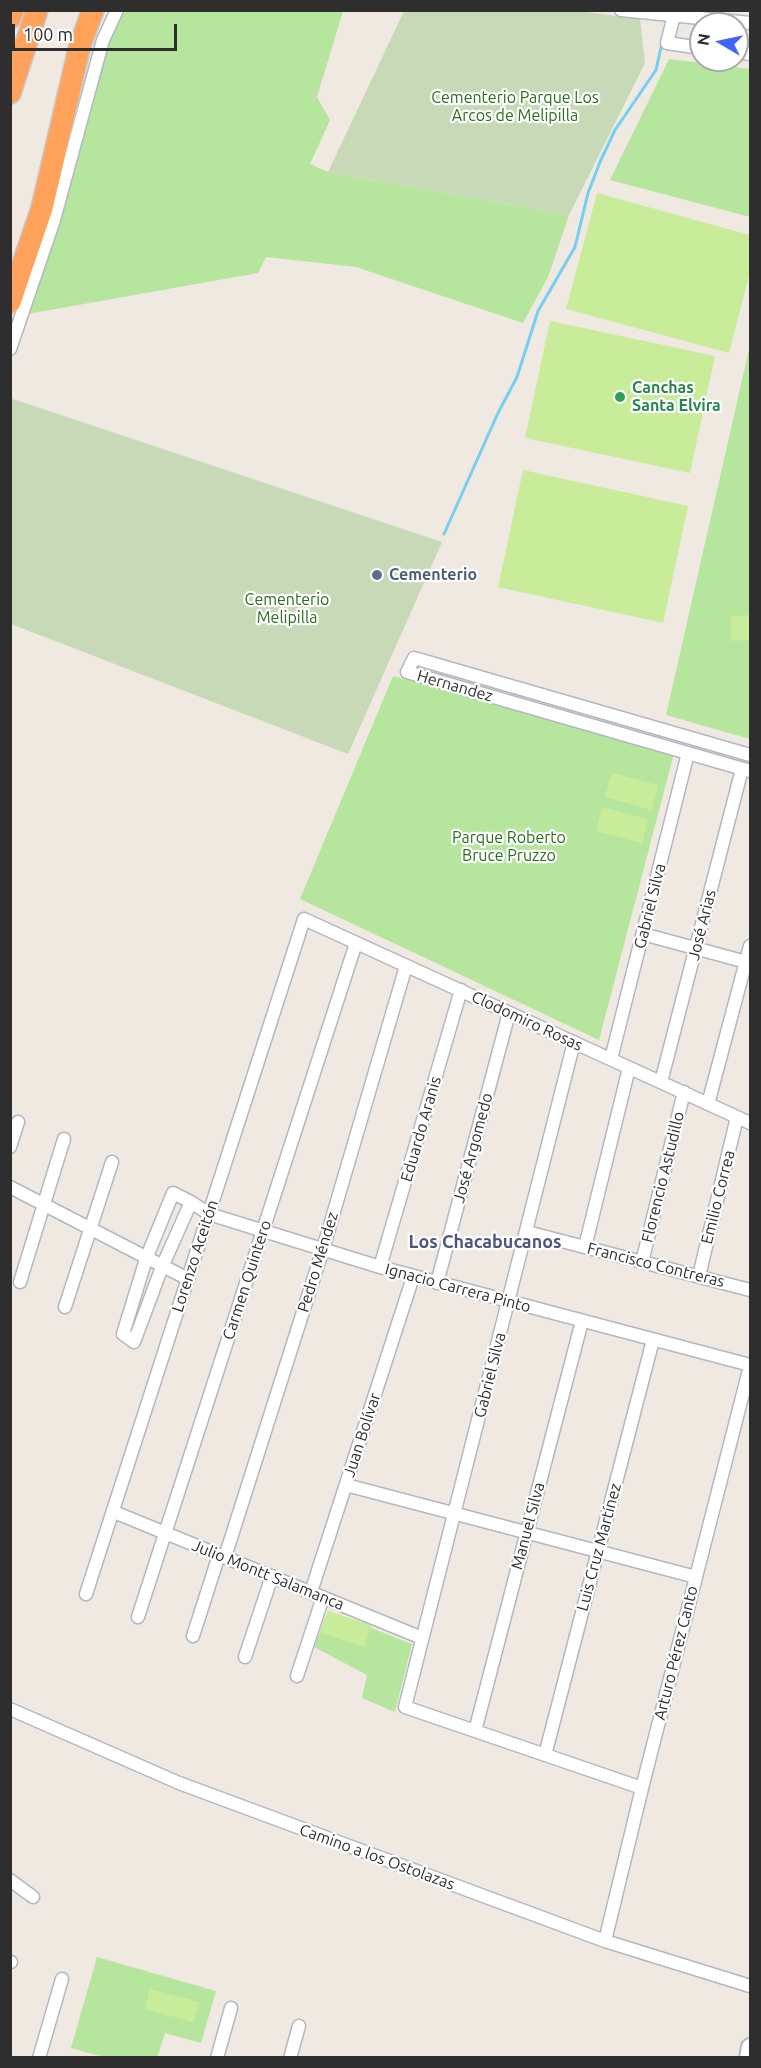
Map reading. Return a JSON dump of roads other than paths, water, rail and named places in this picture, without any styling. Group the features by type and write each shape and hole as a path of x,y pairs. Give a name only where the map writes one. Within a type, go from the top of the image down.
{"highway":[{"path":"10,18 13,10"},
{"path":"10,93 37,10"},
{"path":"10,302 45,198 80,45 93,10"}],"street":[{"path":"10,349 54,220 103,40 117,10"},
{"path":"621,10 675,14 667,43 689,44"},
{"name":"Hernandez","path":"746,770 407,672 414,658 750,755"},
{"name":"Gabriel Silva","path":"611,1059 688,753"},
{"name":"José Arias","path":"661,1082 746,770"},
{"name":"Clodomiro Rosas","path":"304,919 750,1123"},
{"name":"Lorenzo Aceitón","path":"86,1594 304,919"},
{"path":"643,934 748,962"},
{"name":"Carmen Quintero","path":"138,1617 356,943"},
{"name":"Florencio Astudillo","path":"708,1104 748,962 750,946"},
{"name":"Pedro Méndez","path":"193,1636 222,1556 323,1249 406,966"},
{"name":"Eduardo Aranis","path":"380,1267 461,990"},
{"name":"José Argomedo","path":"437,1284 509,1013"},
{"name":"Gabriel Silva","path":"475,1731 405,1707 574,1042"},
{"path":"585,1247 629,1068"},
{"name":"Florencio Astudillo","path":"642,1262 684,1092"},
{"name":"Emilio Correa","path":"699,1276 737,1117"},
{"path":"10,1147 18,1122"},
{"path":"20,1282 64,1139"},
{"path":"65,1307 112,1162"},
{"path":"10,1188 188,1279"},
{"name":"Ignacio Carrera Pinto","path":"146,1259 173,1193 209,1214 413,1277 750,1366"},
{"path":"146,1259 123,1334 134,1342 162,1267 191,1202"},
{"name":"Francisco Contreras","path":"526,1232 750,1290"},
{"name":"Juan Bolívar","path":"311,1592 413,1277"},
{"name":"Manuel Silva","path":"475,1731 582,1322"},
{"name":"Luis Cruz Martínez","path":"545,1755 653,1340"},
{"name":"Arturo Pérez Canto","path":"605,1941 750,1366"},
{"path":"346,1485 696,1577"},
{"name":"Julio Montt Salamanca","path":"114,1512 422,1638"},
{"path":"245,1657 272,1576"},
{"path":"297,1676 323,1597"},
{"name":"Camino a los Ostolazas","path":"10,1709 179,1784 605,1941 750,1986"},
{"path":"475,1731 642,1788"},
{"path":"10,1880 33,1897"},
{"path":"39,2058 62,1979"},
{"path":"217,2058 231,2008"},
{"path":"290,2058 299,2026"},
{"path":"748,2058 750,2047"}],"waterway":[{"path":"444,534 498,413 517,377 538,311 575,247 588,193 600,162 615,130 656,70 662,43"}],"place":[{"name":"Canchas Santa Elvira","path":"620,397"},
{"name":"Cementerio","path":"377,575"}],"district":[{"name":"Los Chacabucanos","path":"485,1242"}],"park label":[{"name":"Cementerio Parque Los Arcos de Melipilla","path":"515,107"},
{"name":"Cementerio Melipilla","path":"287,609"},
{"name":"Parque Roberto Bruce Pruzzo","path":"509,847"}]}
